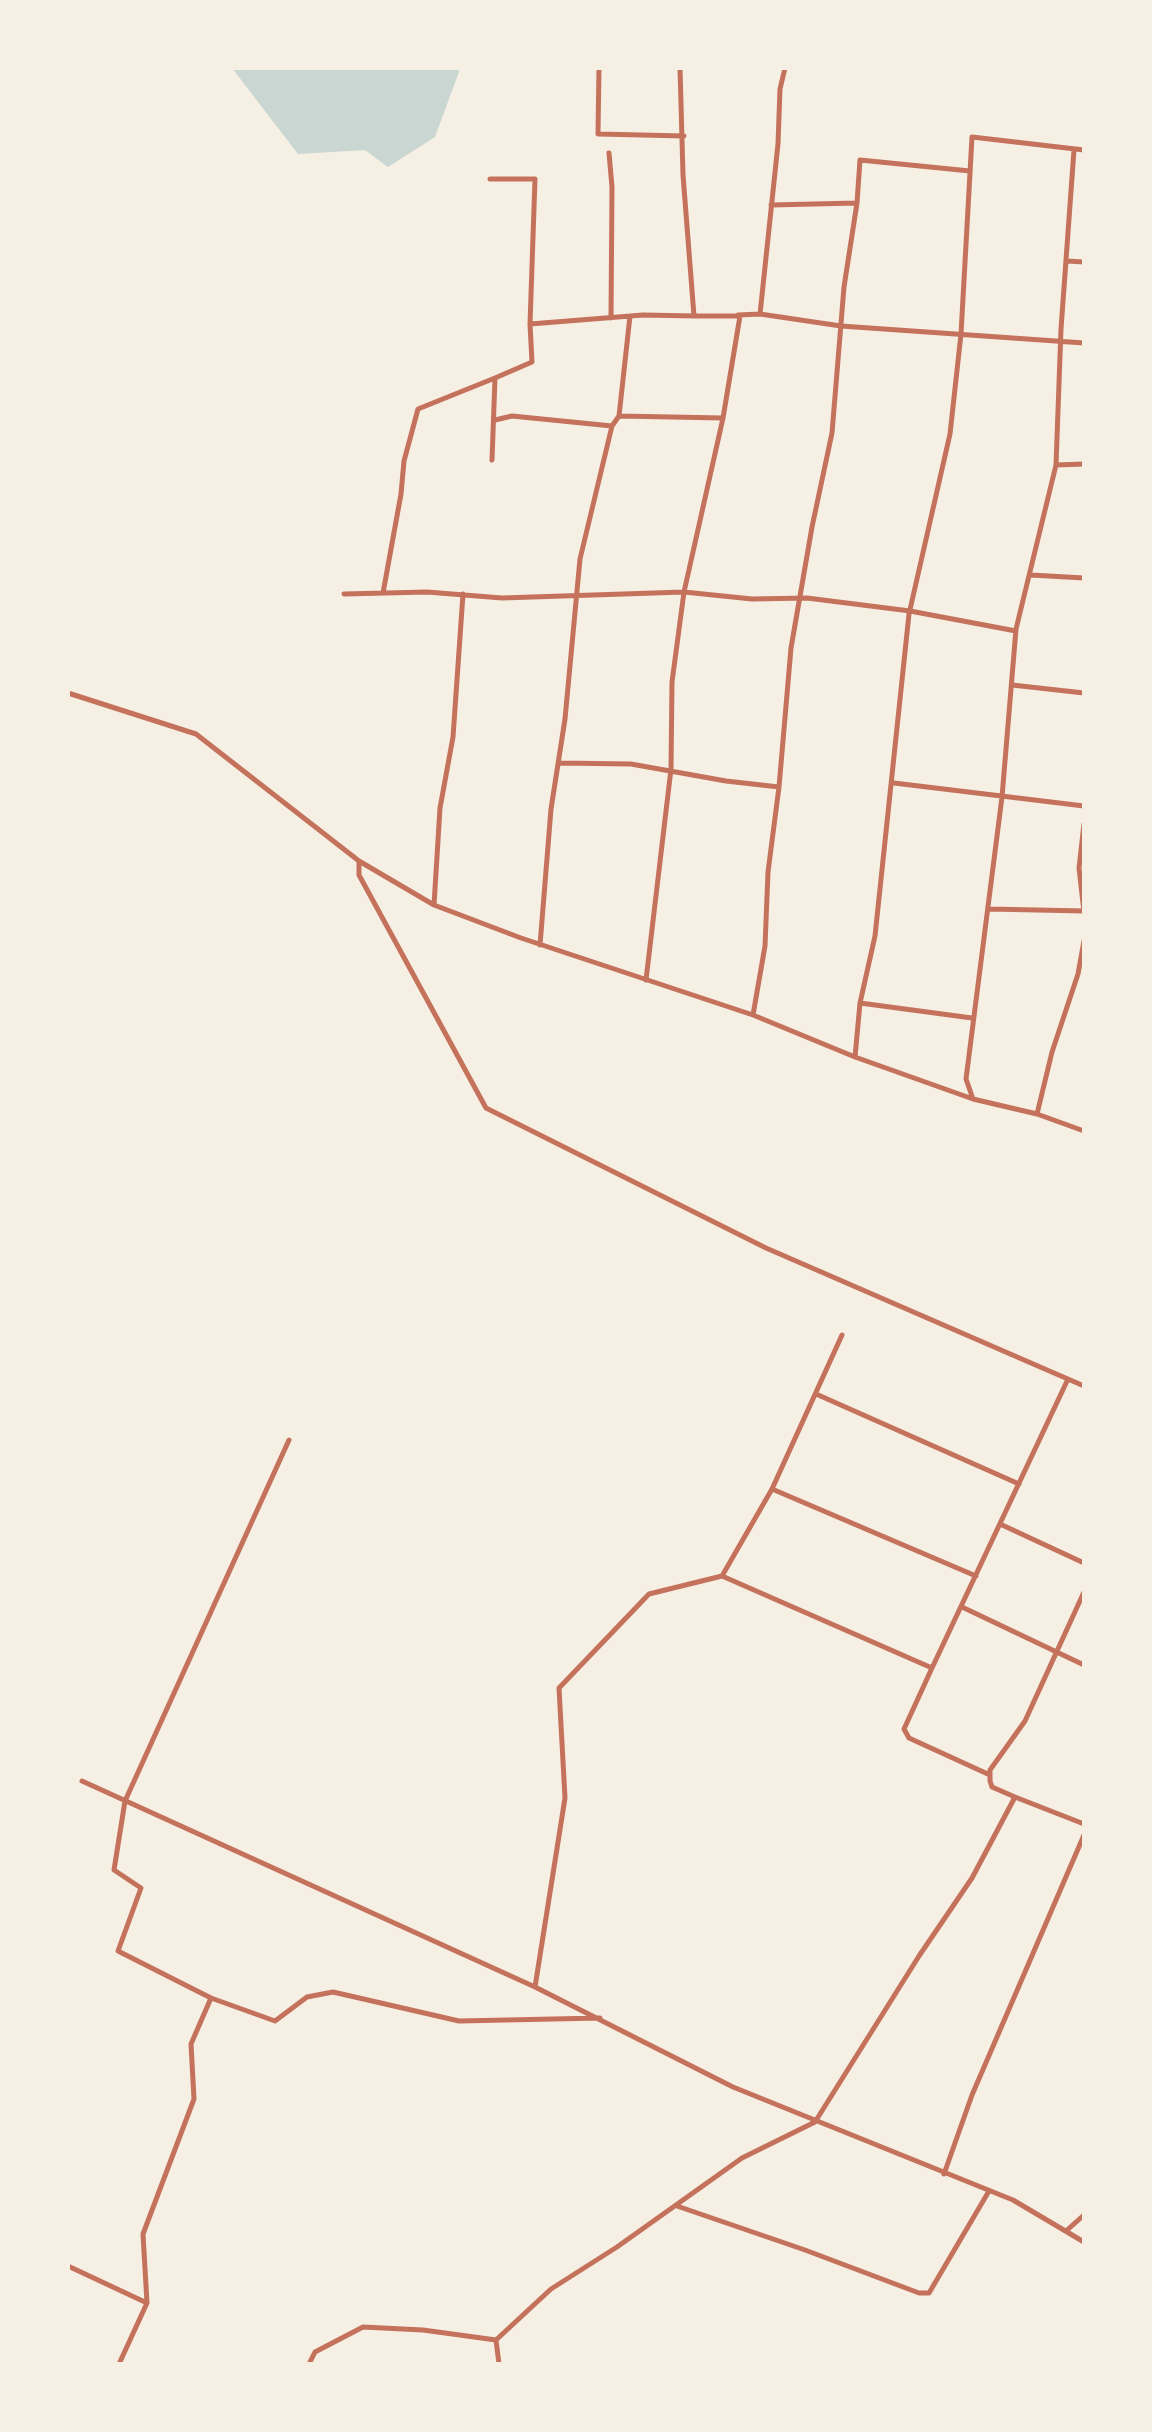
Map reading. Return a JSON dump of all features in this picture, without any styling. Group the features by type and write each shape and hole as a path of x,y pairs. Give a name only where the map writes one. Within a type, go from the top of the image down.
{"street":[{"path":"599,68 598,134 684,136"},
{"path":"680,68 683,175 694,316"},
{"path":"760,314 778,144 780,89 785,68"},
{"path":"855,1057 860,1003 875,936 894,783 910,611 950,434 961,334 972,137 1084,150"},
{"path":"973,1099 966,1079 1002,797 1016,631 1056,465 1074,150"},
{"path":"609,153 612,187 611,318"},
{"path":"753,1015 765,946 768,872 791,648 832,433 846,270 857,203 860,160 970,171"},
{"path":"383,593 404,461 418,409 532,362 530,324 535,179 490,179"},
{"path":"771,205 857,203"},
{"path":"1067,261 1084,262"},
{"path":"694,316 760,314 841,326 1084,343"},
{"path":"540,945 551,809 560,763 580,559 612,426 619,416 630,316"},
{"path":"530,324 630,316 740,316 723,418 684,592 672,682 671,769 646,980"},
{"path":"492,460 495,378"},
{"path":"495,420 512,416 612,426"},
{"path":"619,416 723,418"},
{"path":"1056,465 1084,464"},
{"path":"1031,575 1084,578"},
{"path":"344,594 463,594 502,598 684,592 752,599 807,598 910,611 1016,631"},
{"path":"434,905 440,808 453,737 463,594"},
{"path":"1012,685 1084,693"},
{"path":"68,693 196,734 359,861 434,905 540,945 753,1015 855,1057 973,1099 1037,1114 1084,1131"},
{"path":"560,763 631,764 779,787"},
{"path":"894,783 1084,806"},
{"path":"989,909 1084,911 1079,868 1084,824"},
{"path":"359,861 359,875 486,1108 766,1248 1084,1386"},
{"path":"1037,1114 1052,1052 1078,974 1084,941"},
{"path":"860,1003 972,1018"},
{"path":"722,1576 772,1489 842,1335"},
{"path":"990,1775 909,1738 904,1729 1068,1379"},
{"path":"816,1394 1019,1484"},
{"path":"289,1440 125,1801 114,1870 141,1888 118,1951 211,1998 275,2021 307,1997 333,1992 459,2021 601,2018"},
{"path":"772,1489 976,1576"},
{"path":"1000,1524 1084,1563"},
{"path":"535,1987 565,1798 559,1688 649,1594 722,1576 932,1668"},
{"path":"1084,1592 1025,1721 990,1770 992,1787 1084,1824"},
{"path":"962,1607 1084,1665"},
{"path":"82,1781 601,2018 733,2087 1013,2200 1084,2242"},
{"path":"496,2340 551,2289 742,2158 815,2122 972,1878 1015,1797"},
{"path":"944,2174 972,2095 1084,1835"},
{"path":"119,2364 147,2303 143,2234 194,2099 191,2044 211,1998"},
{"path":"676,2206 919,2293 929,2293 989,2191"},
{"path":"1066,2231 1084,2215"},
{"path":"68,2266 147,2303"},
{"path":"309,2364 315,2352 363,2327 423,2330 496,2340"},
{"path":"496,2340 499,2364"}],"shaded area":[{"path":"232,68 460,69 435,137 388,167 365,150 298,154"}]}
